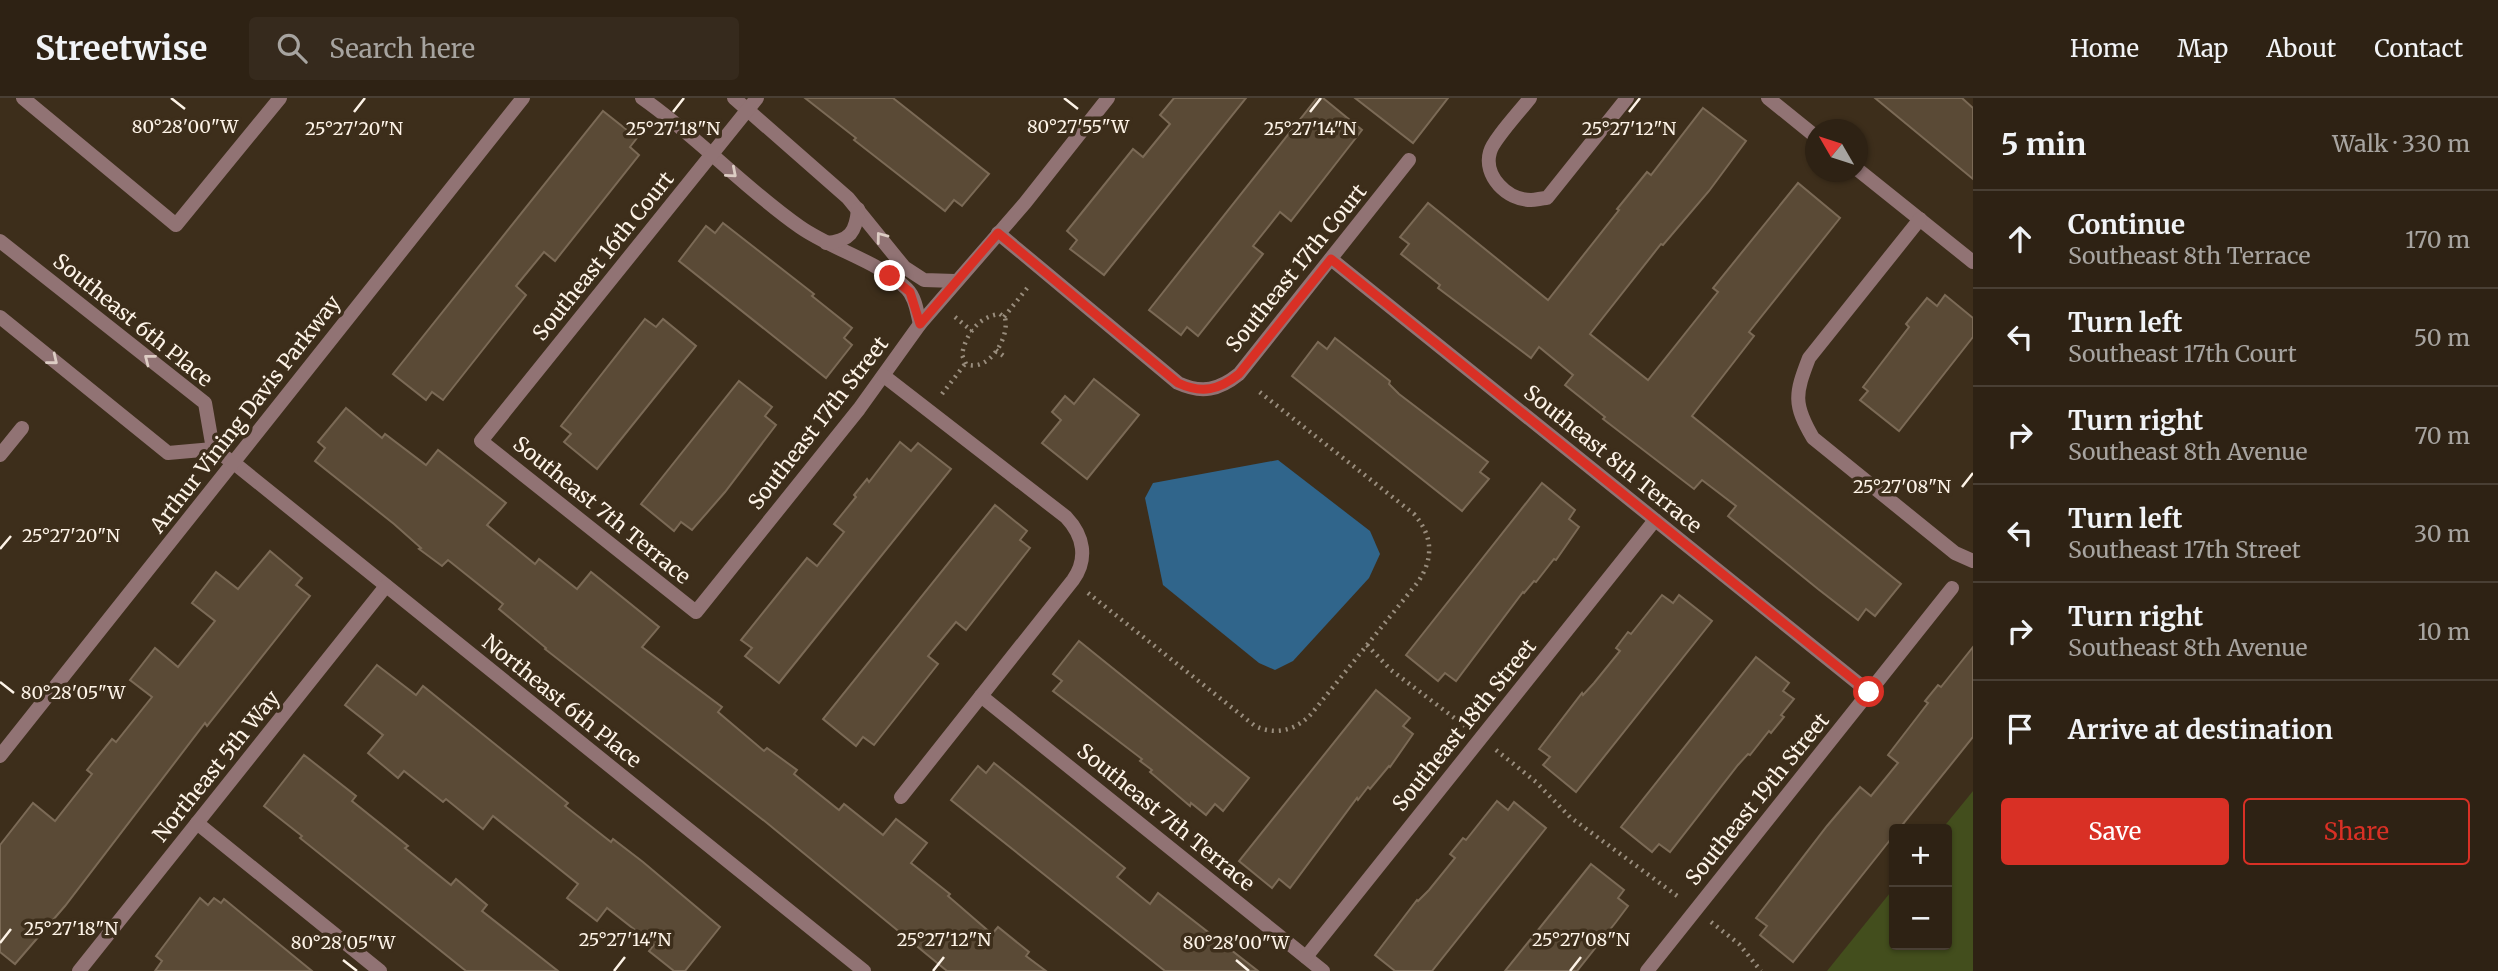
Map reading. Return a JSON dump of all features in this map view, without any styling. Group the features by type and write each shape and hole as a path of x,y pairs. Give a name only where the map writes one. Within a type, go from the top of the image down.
{"street":[{"path":"23,98 176,225 281,98"},
{"name":"Arthur Vining Davis Parkway","path":"0,756 523,98"},
{"path":"642,98 678,125 777,211 825,243 890,276 905,287 914,301 920,324"},
{"path":"734,98 830,181 858,209 914,275 924,280 955,281"},
{"name":"Southeast 16th Court","path":"481,441 757,98"},
{"name":"Southeast 17th Street","path":"696,612 859,409 920,324 1108,98"},
{"path":"1530,98 1490,150 1488,164 1494,181 1509,195 1529,200 1547,198 1627,98"},
{"path":"1768,98 1805,128"},
{"name":"Southeast 17th Court","path":"998,233 1178,383 1207,390 1219,387 1239,374 1409,160"},
{"path":"1868,178 1973,262"},
{"path":"825,243 848,238 857,223 858,209"},
{"path":"1920,219 1809,358 1797,399 1800,417 1813,438 1955,553 1973,561"},
{"name":"Southeast 6th Place","path":"1,243 205,403 213,449"},
{"name":"Southeast 8th Terrace","path":"1331,259 1869,692"},
{"path":"0,317 168,453 213,449 234,463"},
{"path":"884,376 1066,517 1079,533 1083,552 1080,569 1073,580 901,797"},
{"path":"0,455 22,428"},
{"name":"Southeast 7th Terrace","path":"481,441 696,612"},
{"name":"Northeast 6th Place","path":"234,463 864,971"},
{"name":"Southeast 18th Street","path":"1306,957 1655,520"},
{"name":"Northeast 5th Way","path":"79,971 386,586"},
{"name":"Southeast 19th Street","path":"1647,971 1952,589"},
{"name":"Southeast 7th Terrace","path":"981,696 1323,971"},
{"path":"198,823 380,971"}],"path":[{"path":"1004,317 1028,287"},
{"path":"996,314 1004,317 1007,324 1005,334 996,350 979,365 966,364 962,355 964,344 972,331 987,317 996,314"},
{"path":"956,317 972,331"},
{"path":"996,350 1006,358"},
{"path":"942,394 966,364"},
{"path":"1085,590 1247,720 1268,731 1290,728 1307,719 1426,568 1430,551 1424,527 1414,514 1257,390"},
{"path":"1367,644 1391,670 1469,729"},
{"path":"1493,747 1536,782 1570,817 1683,901"},
{"path":"1707,919 1739,944 1760,971"}],"green space":[{"path":"1973,791 1973,971 1827,971 1889,894 1889,950 1952,950 1952,824 1946,824"}],"water":[{"path":"1278,460 1370,531 1380,554 1369,578 1293,661 1275,670 1259,663 1163,585 1145,498 1153,483"}],"building":[{"path":"805,98 893,98 989,174 962,206 954,200 945,211"},
{"path":"1174,98 1246,98 1104,275 1070,249 1077,240 1067,231 1133,149 1143,157 1170,124 1160,115"},
{"path":"1317,98 1323,98 1362,130 1291,221 1280,212 1253,246 1263,254 1198,336 1187,327 1181,335 1149,310"},
{"path":"1355,98 1448,98 1413,143"},
{"path":"1875,98 1962,98 1973,108 1973,179"},
{"path":"1703,108 1746,141 1709,191 1663,245 1661,244 1590,334 1648,380 1718,292 1713,288 1798,183 1840,218 1749,332 1754,336 1692,416 1901,584 1875,616 1866,609 1858,620 1728,516 1736,506 1702,480 1694,489 1603,419 1605,417 1565,385 1573,375 1539,347 1531,358 1438,288 1440,285 1401,254 1409,244 1400,237 1428,203 1548,300 1619,210 1617,209 1647,172 1651,175"},
{"path":"603,111 637,138 630,147 639,155 555,261 544,252 516,286 526,295 443,400 432,392 426,400 393,374"},
{"path":"723,223 814,294 812,296 852,328 844,338 852,345 826,378 679,261 706,226 715,233"},
{"path":"1945,295 1973,318 1973,337 1899,431 1860,400 1868,391 1863,387 1909,327 1906,324 1927,298 1937,306"},
{"path":"645,319 656,327 663,319 696,346 597,469 564,442 571,434 561,426"},
{"path":"1335,338 1390,381 1389,384 1399,394 1488,462 1480,472 1489,479 1462,511 1292,376 1318,342 1327,349"},
{"path":"1094,379 1139,415 1087,479 1042,443 1061,420 1052,412 1065,396 1074,404"},
{"path":"739,381 772,407 765,416 776,425 692,530 681,522 674,531 641,504"},
{"path":"346,408 382,438 385,434 426,465 438,450 506,503 487,525 535,564 539,559 577,589 591,572 659,627 642,647 722,707 718,712 764,751 767,748 797,770 794,774 839,810 844,804 883,835 896,819 927,843 911,863 950,894 948,896 992,934 998,927 1029,952 1026,956 1046,971 947,971 767,823 545,649 499,609 503,604 448,560 442,566 419,549 421,548 394,524 315,461 325,448 318,442"},
{"path":"900,442 911,451 918,443 951,469 779,683 745,656 752,648 741,640 807,558 817,566 844,532 834,524 856,497 854,495 867,479 869,482"},
{"path":"1542,483 1575,510 1569,519 1579,527 1556,560 1554,559 1536,582 1523,592 1456,681 1445,673 1438,681 1406,655"},
{"path":"995,505 1027,531 1020,540 1030,548 966,630 956,622 928,656 938,664 874,745 863,737 856,746 823,719"},
{"path":"270,551 302,578 296,585 310,596 207,726 205,723 65,906 15,964 0,952 0,845 33,803 55,821 92,774 87,770 112,739 116,742 152,697 130,680 155,648 178,667 215,621 192,603 216,572 238,589"},
{"path":"1662,595 1673,603 1679,595 1712,621 1576,792 1543,765 1550,757 1539,749 1582,693 1583,695 1620,651 1616,648 1628,632 1631,634"},
{"path":"1079,641 1249,778 1223,811 1215,804 1206,815 1191,803 1190,806 1150,772 1152,770 1140,761 1142,759 1053,691 1062,681 1053,674"},
{"path":"1973,647 1973,737 1903,824 1889,824 1889,841 1793,962 1760,935 1767,926 1756,918 1860,787 1871,796 1898,763 1888,755 1928,703 1925,701 1938,685 1941,687"},
{"path":"1756,657 1789,683 1783,691 1794,699 1781,715 1784,717 1738,765 1670,852 1659,844 1652,852 1621,827"},
{"path":"377,665 416,695 423,686 568,803 565,806 611,842 613,839 643,862 720,927 685,971 674,971 649,951 654,945 607,908 597,921 567,898 578,884 493,816 483,829 446,799 443,802 404,771 398,778 368,753 383,735 345,705"},
{"path":"1376,690 1410,718 1403,726 1413,734 1390,767 1370,789 1368,787 1358,800 1357,798 1290,888 1279,879 1272,888 1239,861"},
{"path":"304,755 356,796 352,801 408,846 405,848 451,885 456,879 487,905 482,911 558,971 466,971 300,838 302,836 264,806"},
{"path":"994,763 1125,868 1117,877 1150,904 1158,893 1258,971 1165,971 951,800 978,766 986,773"},
{"path":"1497,801 1508,810 1514,802 1546,828 1432,971 1395,971 1375,955 1417,900 1429,890 1455,858 1450,854 1463,838 1466,840"},
{"path":"1591,864 1624,890 1618,898 1628,906 1577,971 1505,971"},
{"path":"200,898 208,905 214,898 221,903 224,899 312,971 155,971 162,961 156,956"}],"route":[{"path":"890,276 910,292 920,324 998,233 1178,383 1207,390 1219,387 1239,374 1331,259 1869,692"}]}
